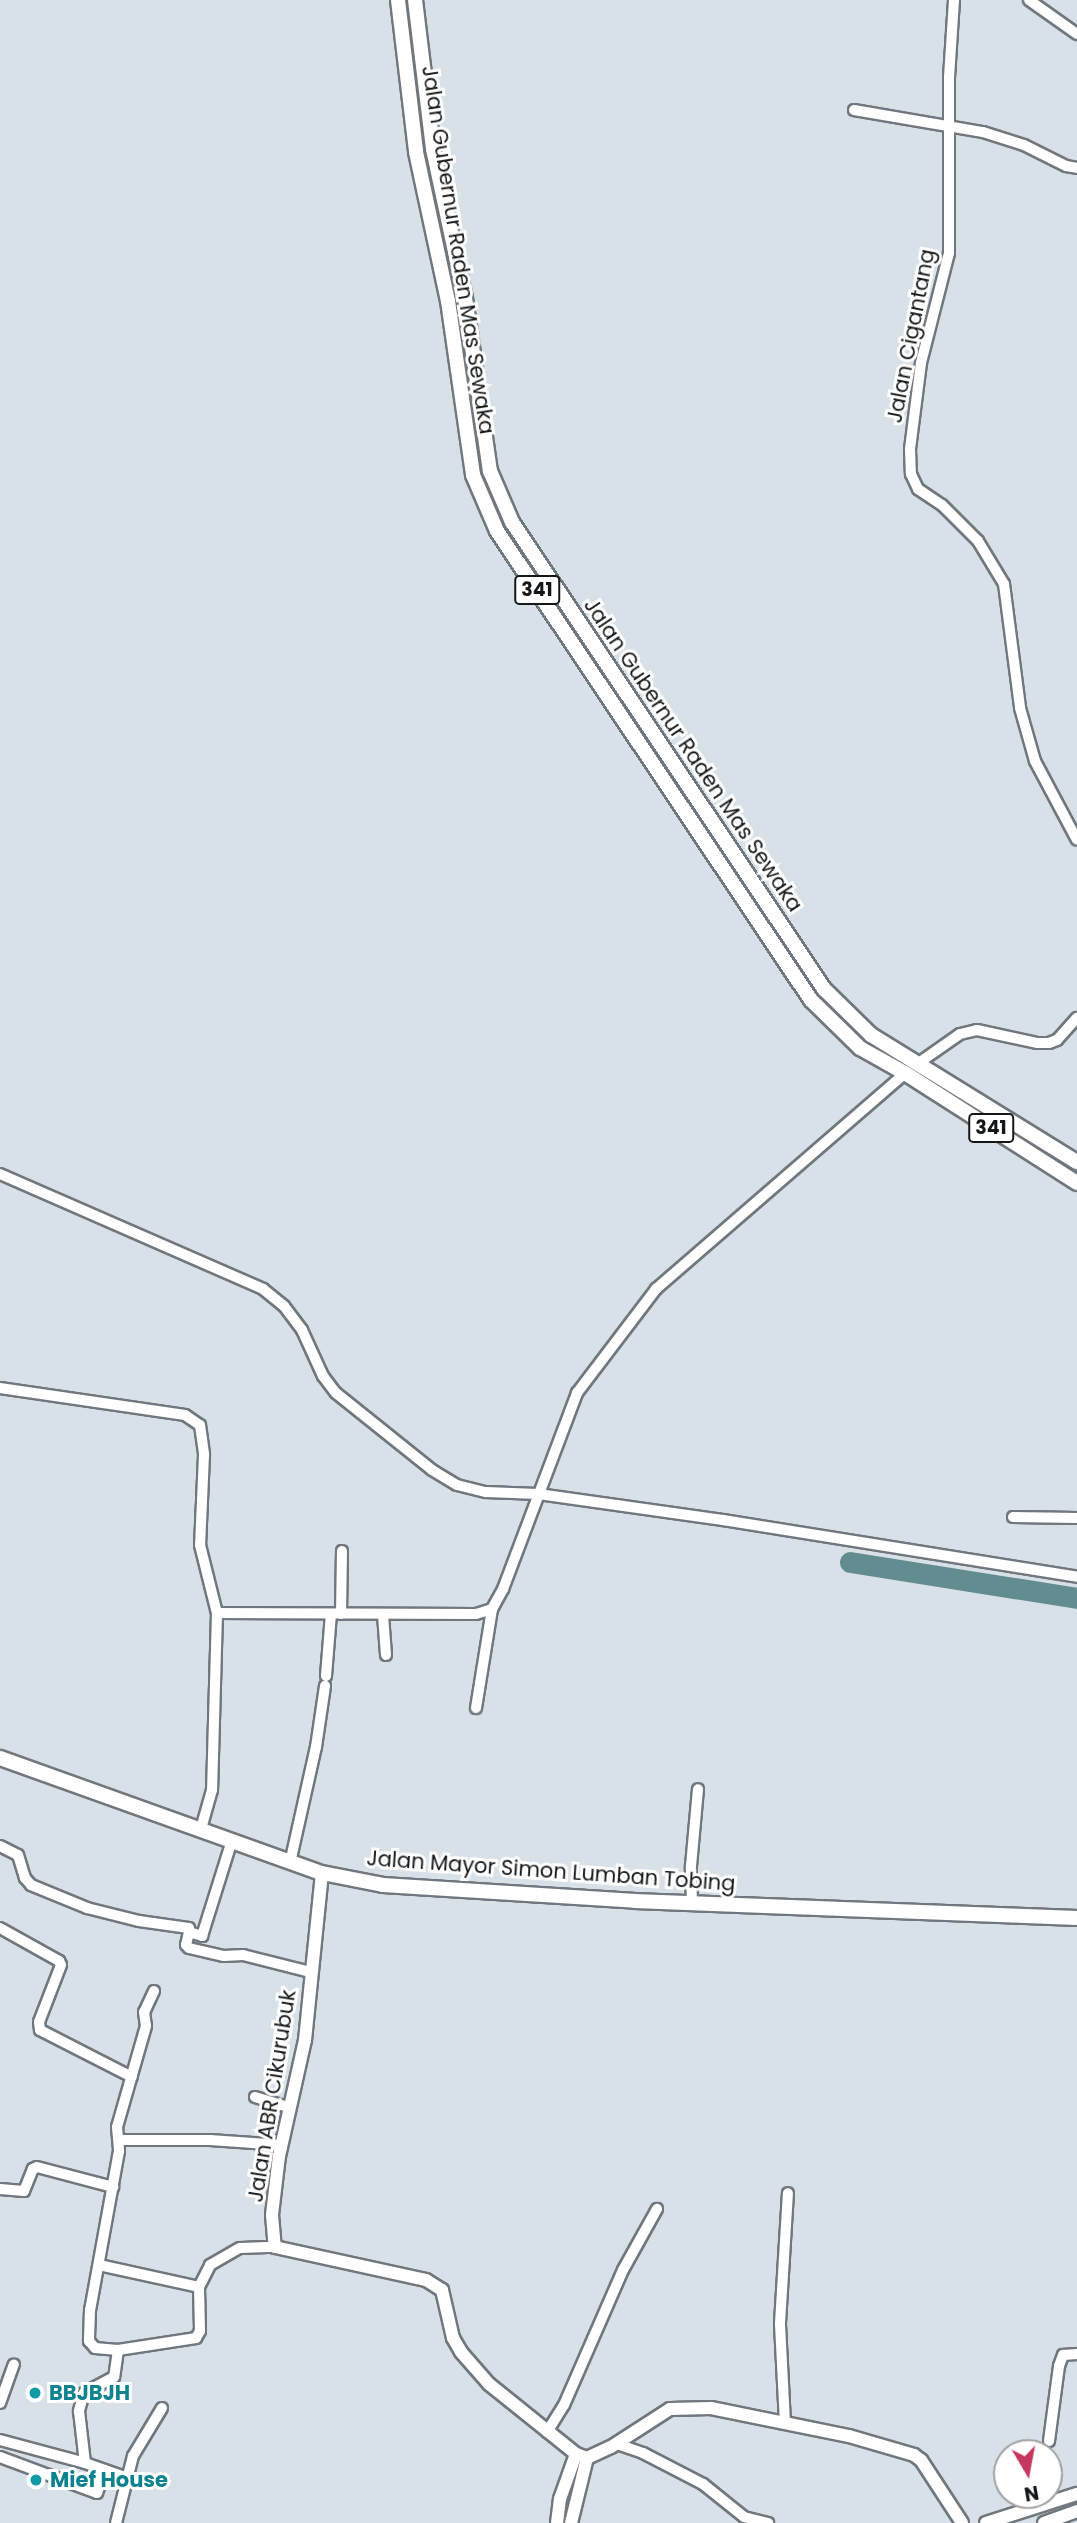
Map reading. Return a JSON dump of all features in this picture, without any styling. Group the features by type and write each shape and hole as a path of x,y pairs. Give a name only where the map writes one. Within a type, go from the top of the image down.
{"main road":[{"name":"Jalan Gubernur Raden Mas Sewaka","path":"398,0 416,152 448,301 473,475 497,531 811,1000 860,1048 905,1073"},
{"name":"Jalan Gubernur Raden Mas Sewaka","path":"415,0 433,149 465,298 490,471 512,522 824,989 871,1035 920,1062 1077,1162"},
{"path":"455,347 472,345"},
{"path":"741,895 755,887"},
{"name":"341","path":"905,1073 1077,1183"},
{"name":"Jalan Mayor Simon Lumban Tobing","path":"0,1758 290,1863 322,1873 383,1885 692,1902 1077,1918"}],"street":[{"name":"Jalan Cigantang","path":"954,0 949,125 949,253 921,363 910,449 912,474 918,489 942,505 978,541 1004,584 1020,708 1035,761 1077,840"},
{"path":"1029,0 1077,34"},
{"path":"854,110 949,125 1024,145 1066,166 1077,168"},
{"path":"920,1062 960,1034 976,1030 1037,1043 1049,1042 1057,1040 1077,1018"},
{"path":"476,1708 492,1609 577,1393 656,1289 905,1073"},
{"path":"0,1174 263,1289 284,1306 302,1330 323,1376 337,1393 432,1470 457,1485 485,1492 538,1494 1077,1577"},
{"path":"0,1388 186,1415 200,1425 204,1455 200,1545 217,1613 212,1790 201,1829"},
{"path":"1013,1517 1077,1518"},
{"path":"290,1863 317,1747 342,1551"},
{"path":"217,1613 476,1614 492,1609"},
{"path":"383,1615 386,1655"},
{"path":"692,1902 691,1866 698,1789"},
{"path":"189,1932 205,1934 232,1840"},
{"path":"0,1846 18,1855 25,1878 31,1885 87,1908 139,1921 189,1928 186,1945 189,1948 224,1956 243,1955 310,1972"},
{"name":"Jalan ABR Cikurubuk","path":"275,2247 272,2215 282,2145 305,2040 322,1873"},
{"path":"0,1928 59,1961 61,1965 39,2022 40,2030 132,2077"},
{"path":"154,1991 144,2012 146,2026 118,2123 119,2140 113,2187 90,2310 89,2341 95,2348 118,2350 196,2338 200,2331 199,2287 210,2265 240,2248 275,2247 426,2280 442,2290 453,2338 489,2384 581,2456"},
{"path":"255,2098 290,2108"},
{"path":"119,2140 210,2140 282,2145"},
{"path":"0,2189 24,2191 33,2169 37,2167 113,2187"},
{"path":"785,2423 780,2323 788,2193"},
{"path":"547,2432 564,2405 623,2270 657,2209"},
{"path":"99,2265 199,2287"},
{"path":"85,2463 79,2411 81,2399 96,2384 114,2377 118,2350"},
{"path":"1049,2439 1059,2366 1063,2356 1077,2354"},
{"path":"0,2403 14,2364"},
{"path":"116,2523 133,2456 162,2408"},
{"path":"557,2523 560,2499 581,2456 617,2444 670,2409 711,2408 914,2455 921,2460 962,2523"},
{"path":"0,2440 85,2463 128,2478"},
{"path":"617,2444 643,2453 703,2484 744,2517 768,2523"},
{"path":"571,2523 581,2456"},
{"path":"0,2457 97,2493 105,2470"},
{"path":"986,2523 1077,2494"},
{"path":"1044,2523 1058,2521 1077,2511"}],"waterway":[{"path":"850,1562 1077,1598"}],"place":[{"name":"BBJBJH","path":"35,2393"},
{"name":"Mief House","path":"36,2480"}]}
